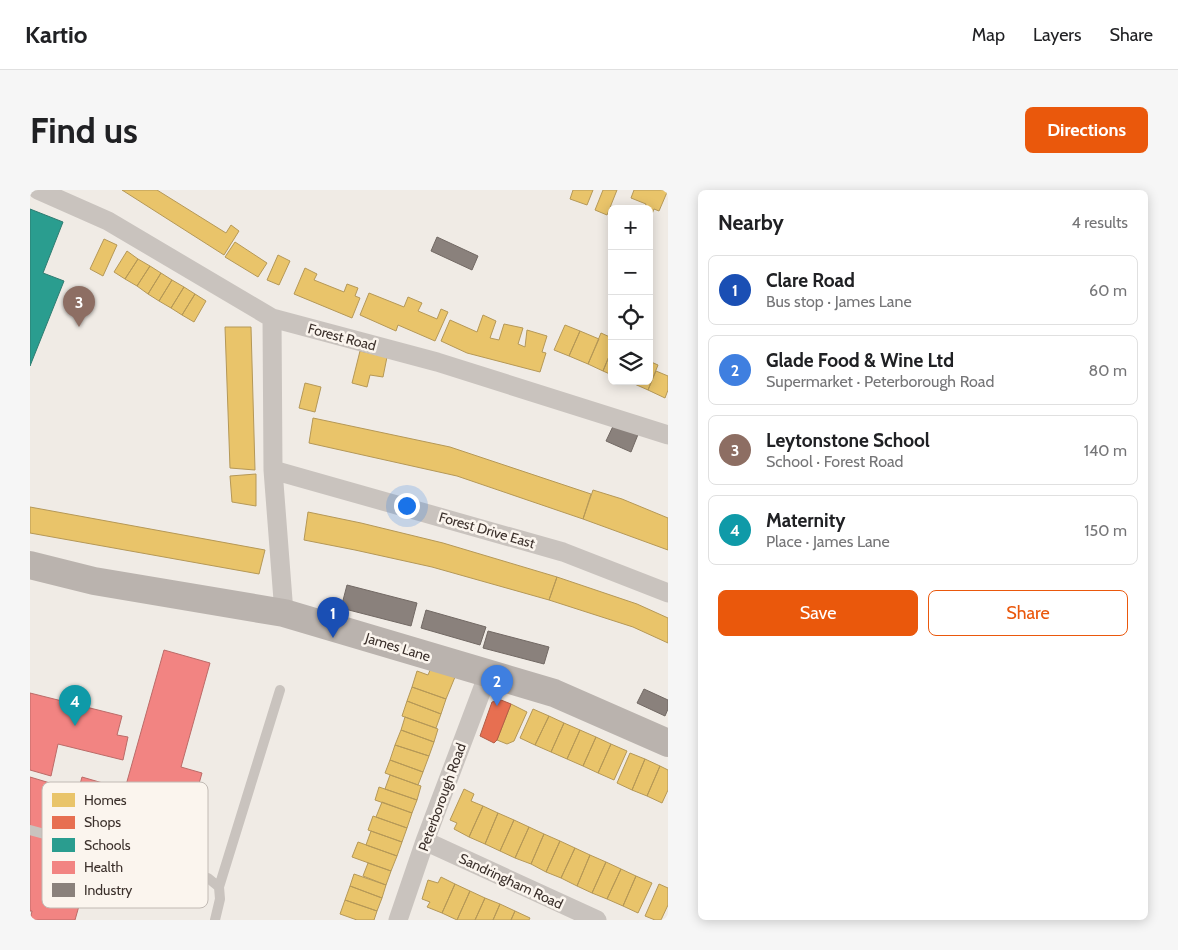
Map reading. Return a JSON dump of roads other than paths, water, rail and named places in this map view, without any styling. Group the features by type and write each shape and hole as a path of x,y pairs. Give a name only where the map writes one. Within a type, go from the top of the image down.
{"street":[{"name":"Forest Road","path":"38,190 108,221 272,318 437,362 668,435"},
{"path":"272,318 273,470 284,613"},
{"name":"Forest Drive East","path":"273,470 564,552 668,593"},
{"name":"James Lane","path":"30,565 94,581 284,613 554,693 668,743"},
{"name":"Peterborough Road","path":"398,920 425,841 488,674"},
{"name":"Sandringham Road","path":"425,841 597,920"}],"lane":[{"path":"214,920 220,899 219,887 280,690"},
{"path":"208,878 219,887"}],"place":[{"name":"Leytonstone School","path":"79,327"},
{"name":"Clare Road","path":"333,638"},
{"name":"Glade Food & Wine Ltd","path":"497,706"},
{"name":"Maternity","path":"75,726"}]}
